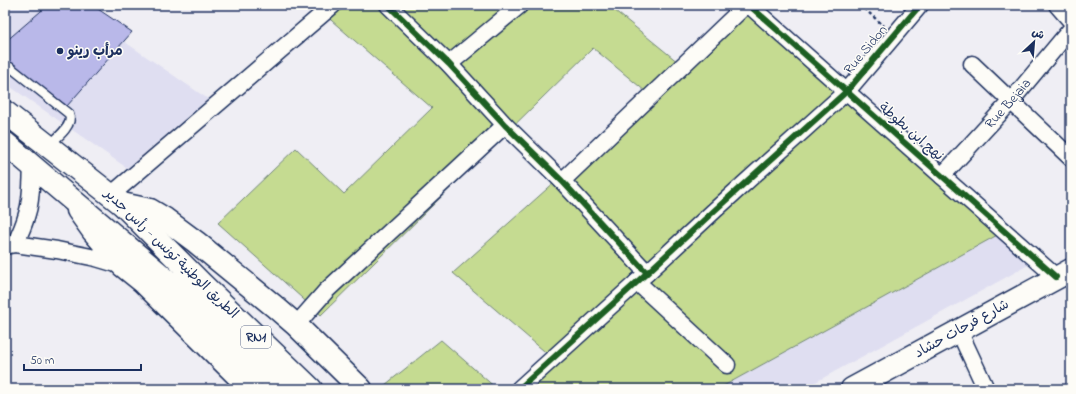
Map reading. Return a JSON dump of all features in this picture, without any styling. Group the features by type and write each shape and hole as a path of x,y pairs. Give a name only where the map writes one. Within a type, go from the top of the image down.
{"main road":[{"name":"الطريق الوطنية تونس - رأس جدير","path":"5,112 116,200 281,389"},
{"name":"الطريق الوطنية تونس - رأس جدير","path":"5,143 69,196 195,291 311,389"},
{"path":"69,196 93,231 123,266 143,282 251,389"},
{"path":"116,200 150,210 165,219 202,247 296,325 361,389"},
{"name":"شارع فرحات حشاد","path":"852,389 1064,274"}],"street":[{"path":"116,200 333,5"},
{"path":"388,5 449,64 505,125 562,181 642,278 727,365"},
{"path":"449,64 520,5"},
{"path":"562,181 746,5"},
{"name":"نهج ابن بطوطة","path":"750,5 942,176 1064,274"},
{"name":"Rue Sidon","path":"519,389 846,92 920,5"},
{"path":"1057,5 1071,21"},
{"name":"Rue Bejaia","path":"942,176 1011,101 1071,29"},
{"path":"972,64 1071,158"},
{"path":"296,325 326,291 505,125"},
{"path":"32,166 28,213 22,229 10,245 74,253 123,266"},
{"path":"959,331 986,389"}],"lane":[{"path":"5,66 10,67 70,114 71,118 69,125 49,146"}],"path":[{"path":"860,5 894,35"}],"shaded area":[{"path":"5,5 71,5 208,99 127,168 5,83"},
{"path":"1001,233 1032,263 803,389 718,389"}],"green space":[{"path":"318,5 608,5 684,67 750,13 1001,233 718,389 517,389 551,357 453,273 651,96 593,48 321,315 218,223 296,148 344,194 432,108 316,7"},
{"path":"441,340 497,389 389,389 385,385"}],"building":[{"name":"مرأب رينو","path":"48,5 92,5 132,32 67,106 5,59 5,42"}],"cycle path":[{"path":"388,5 449,64 505,125 562,181 647,273"},
{"path":"749,5 1056,277"},
{"path":"519,389 847,91 920,5"}],"place":[{"name":"مرأب رينو","path":"60,51"}]}
